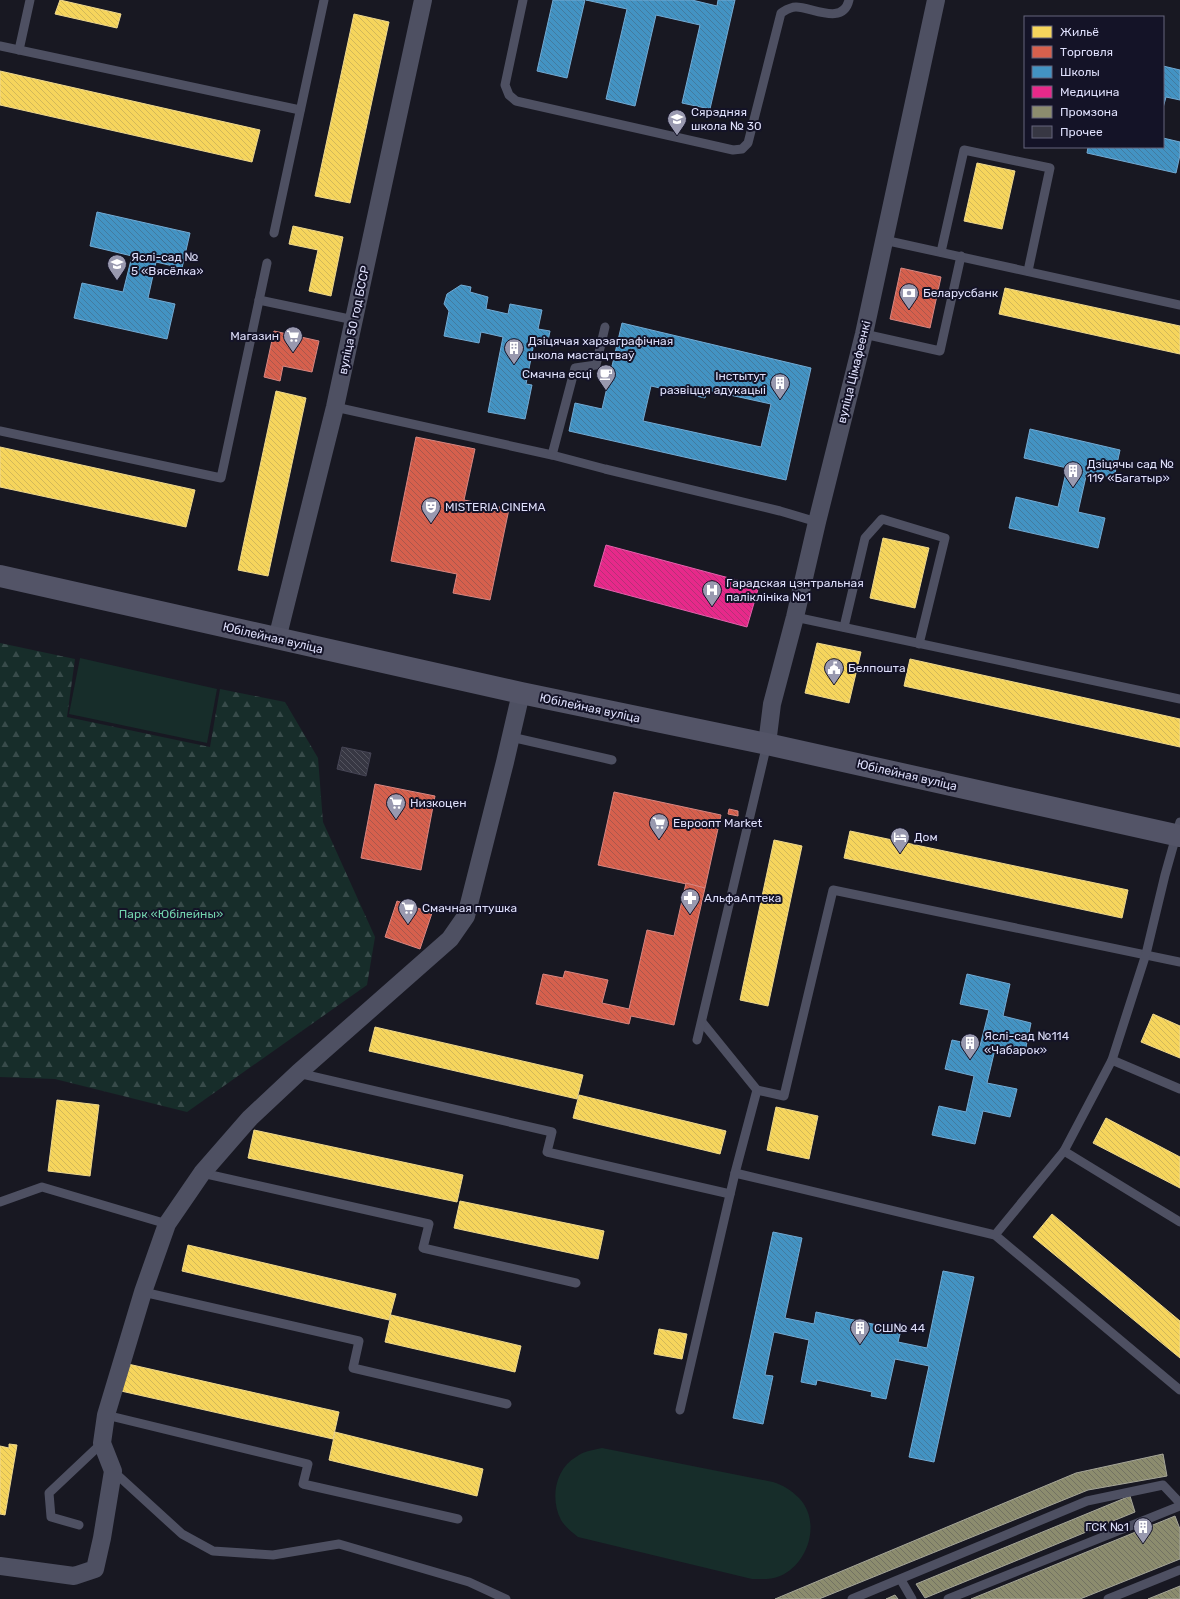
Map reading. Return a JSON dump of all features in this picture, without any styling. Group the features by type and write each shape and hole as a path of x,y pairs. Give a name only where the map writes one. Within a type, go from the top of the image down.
{"main road":[{"name":"Юбілейная вуліца","path":"0,576 521,693 1179,831"}],"street":[{"name":"вуліца 50 год БССР","path":"277,639 335,407 423,0"},
{"name":"вуліца Цімафеенкі","path":"767,744 772,704 795,617 864,334 936,0"},
{"path":"0,1566 74,1576 95,1569 102,1538 113,1471 102,1442 106,1415 143,1292 167,1224 202,1173 250,1118 298,1073 450,939 466,916 521,693"}],"lane":[{"path":"20,50 30,0"},
{"path":"274,233 324,0"},
{"path":"523,0 504,85 509,95 516,101 733,150 742,149 748,143 781,13 796,6 832,15 842,11 848,4 849,0"},
{"path":"0,46 300,110"},
{"path":"941,252 964,150 1050,168 1028,271"},
{"path":"884,240 1180,305"},
{"path":"864,334 940,351 961,256"},
{"path":"0,431 221,478 267,263"},
{"path":"259,300 354,320"},
{"path":"552,454 575,368 596,364 605,327"},
{"path":"335,407 552,454 604,469 780,511 817,522"},
{"path":"844,627 865,538 882,519 945,538 919,644"},
{"path":"795,617 1180,699"},
{"path":"511,737 612,760"},
{"path":"697,1040 767,744"},
{"path":"995,1235 1064,1151 1112,1060 1146,954 1165,875 1179,831"},
{"path":"702,1022 757,1090 784,1096 833,890 1180,962"},
{"path":"1112,1060 1180,1089"},
{"path":"298,1073 552,1132 547,1152 730,1194"},
{"path":"680,1410 735,1173 757,1090"},
{"path":"1064,1151 1180,1222"},
{"path":"202,1173 429,1224 423,1248 576,1284"},
{"path":"735,1173 995,1235 1180,1390"},
{"path":"0,1202 42,1187 167,1224"},
{"path":"143,1292 359,1341 353,1368 507,1404"},
{"path":"106,1415 308,1464 303,1484 458,1519"},
{"path":"79,1525 51,1517 49,1493 102,1442"},
{"path":"113,1471 182,1534 213,1551 273,1555 339,1544 469,1582 506,1599"},
{"path":"852,1599 901,1580 1087,1501 1163,1485 1180,1504 948,1599"},
{"path":"1108,1599 1180,1570"},
{"path":"901,1580 912,1599"}],"green space":[{"name":"Парк «Юбілейны»","path":"0,643 75,659 67,717 210,747 220,689 285,702 318,758 323,822 375,937 367,985 187,1112 55,1079 0,1077"},
{"path":"80,658 217,689 207,743 69,714"},
{"path":"602,1448 773,1482 784,1486 799,1498 806,1508 810,1519 809,1542 798,1562 790,1570 780,1576 770,1579 752,1579 578,1537 561,1520 556,1503 556,1485 563,1469 569,1462 582,1453"}],"building: Жильё":[{"path":"60,0 121,14 117,28 55,14"},
{"path":"354,14 389,22 350,203 315,196"},
{"path":"0,71 260,130 252,162 0,105"},
{"path":"977,163 1015,171 1002,229 964,221"},
{"path":"293,226 343,237 331,296 309,291 318,250 289,244"},
{"path":"1005,288 1180,326 1180,354 999,314"},
{"path":"276,391 306,398 268,576 238,570"},
{"path":"0,447 195,490 186,527 0,487"},
{"path":"883,538 929,548 915,608 870,598"},
{"path":"817,643 861,652 849,703 805,693"},
{"path":"910,659 1180,719 1180,747 904,686"},
{"path":"850,831 1128,890 1122,918 844,858"},
{"path":"774,840 802,846 768,1006 740,1000"},
{"path":"1153,1014 1180,1026 1180,1058 1141,1042"},
{"path":"375,1027 583,1075 577,1099 369,1051"},
{"path":"579,1095 726,1131 720,1154 573,1118"},
{"path":"57,1100 99,1105 90,1176 48,1171"},
{"path":"776,1107 818,1116 809,1159 767,1150"},
{"path":"1106,1118 1180,1157 1180,1188 1093,1143"},
{"path":"254,1130 463,1175 457,1202 248,1158"},
{"path":"460,1201 604,1231 598,1259 454,1228"},
{"path":"1052,1214 1180,1321 1180,1358 1033,1237"},
{"path":"188,1245 396,1294 389,1320 182,1271"},
{"path":"391,1315 521,1346 515,1372 385,1342"},
{"path":"659,1329 687,1334 682,1359 654,1354"},
{"path":"128,1364 339,1412 333,1439 121,1391"},
{"path":"335,1432 483,1469 477,1496 329,1460"},
{"path":"9,1444 17,1445 5,1515 0,1514 0,1446 9,1448"}],"building: Торговля":[{"path":"901,268 941,277 930,328 890,319"},
{"name":"Магазин","path":"274,331 319,341 312,372 283,366 280,381 264,377"},
{"path":"416,437 475,449 464,500 509,509 490,600 453,593 457,574 391,561"},
{"path":"375,784 435,796 421,870 361,858"},
{"name":"Евроопт Market","path":"614,792 721,815 705,888 598,865"},
{"path":"729,809 738,811 738,816 728,814"},
{"path":"686,883 705,888 674,1025 631,1016 629,1024 536,1004 543,974 563,978 565,971 608,980 602,1003 629,1009 647,930 674,936"},
{"name":"Смачная птушка","path":"397,901 432,913 420,949 385,937"}],"building: Школы":[{"path":"553,0 585,0 567,78 537,71"},
{"path":"586,0 692,0 717,6 718,0 735,0 710,109 682,103 700,25 656,15 635,106 606,99 627,9"},
{"path":"1164,66 1180,70 1180,100 1166,97 1164,104"},
{"path":"1164,138 1180,142 1180,155 1176,173 1087,153 1088,148 1164,148"},
{"path":"97,212 190,233 182,268 156,262 148,298 175,304 167,339 74,318 82,283 123,292 132,256 90,246"},
{"name":"Дзіцячая харэаграфічная школа мастацтваў","path":"461,285 471,287 470,292 488,297 486,309 508,314 510,304 542,310 538,329 550,331 547,346 534,343 526,384 532,385 525,419 488,412 503,337 481,332 479,343 444,336 449,311 444,304 447,294"},
{"name":"Інстытут развіцця адукацыі","path":"622,323 811,368 786,480 569,431 575,403 602,409","holes":["651,386 705,398 707,390 771,404 761,447 643,421"]},
{"name":"Дзіцячы сад № 119 «Багатыр»","path":"1030,429 1120,450 1114,478 1087,472 1078,512 1105,518 1098,548 1009,528 1016,497 1058,507 1067,468 1024,458"},
{"name":"Яслі-сад №114 «Чабарок»","path":"967,974 1010,984 1003,1016 1031,1023 1025,1052 996,1045 987,1083 1017,1089 1010,1117 983,1111 975,1144 932,1135 939,1106 966,1112 974,1076 945,1069 952,1040 980,1046 989,1010 960,1004"},
{"name":"СШ№ 44","path":"773,1232 802,1238 785,1318 814,1324 816,1312 901,1330 898,1342 927,1348 943,1271 974,1277 934,1462 909,1457 929,1366 895,1359 886,1399 871,1396 872,1392 817,1380 816,1385 801,1382 809,1340 774,1332 765,1375 773,1376 763,1424 733,1418"}],"building: Медицина":[{"name":"Гарадская цэнтральная паліклініка №1","path":"606,545 759,586 747,627 594,586"}],"building: Промзона":[{"path":"1163,1454 1167,1476 1088,1490 819,1599 775,1599 1076,1473"},
{"path":"1130,1496 1135,1512 925,1598 916,1584"},
{"name":"ГСК №1","path":"1175,1516 1180,1529 1180,1559 1080,1599 971,1599"},
{"path":"1180,1586 1180,1599 1148,1599"},
{"path":"895,1595 898,1599 886,1599"}],"building: Прочее":[{"path":"342,747 371,753 366,776 337,769"}],"place":[{"name":"Сярэдняя школа № 30","path":"677,136"},
{"name":"Яслі-сад № 5 «Вясёлка»","path":"117,281"},
{"name":"Беларусбанк","path":"909,310"},
{"name":"Магазин","path":"293,353"},
{"name":"Дзіцячая харэаграфічная школа мастацтваў","path":"514,365"},
{"name":"Смачна есцi","path":"606,391"},
{"name":"Інстытут развіцця адукацыі","path":"780,400"},
{"name":"Дзіцячы сад № 119 «Багатыр»","path":"1073,488"},
{"name":"MISTERIA CINEMA","path":"431,524"},
{"name":"Гарадская цэнтральная паліклініка №1","path":"712,607"},
{"name":"Белпошта","path":"834,685"},
{"name":"Низкоцен","path":"396,820"},
{"name":"Евроопт Market","path":"659,840"},
{"name":"Дом","path":"900,854"},
{"name":"АльфаАптека","path":"690,915"},
{"name":"Смачная птушка","path":"408,925"},
{"name":"Яслі-сад №114 «Чабарок»","path":"970,1060"},
{"name":"СШ№ 44","path":"860,1345"},
{"name":"ГСК №1","path":"1143,1544"}]}
